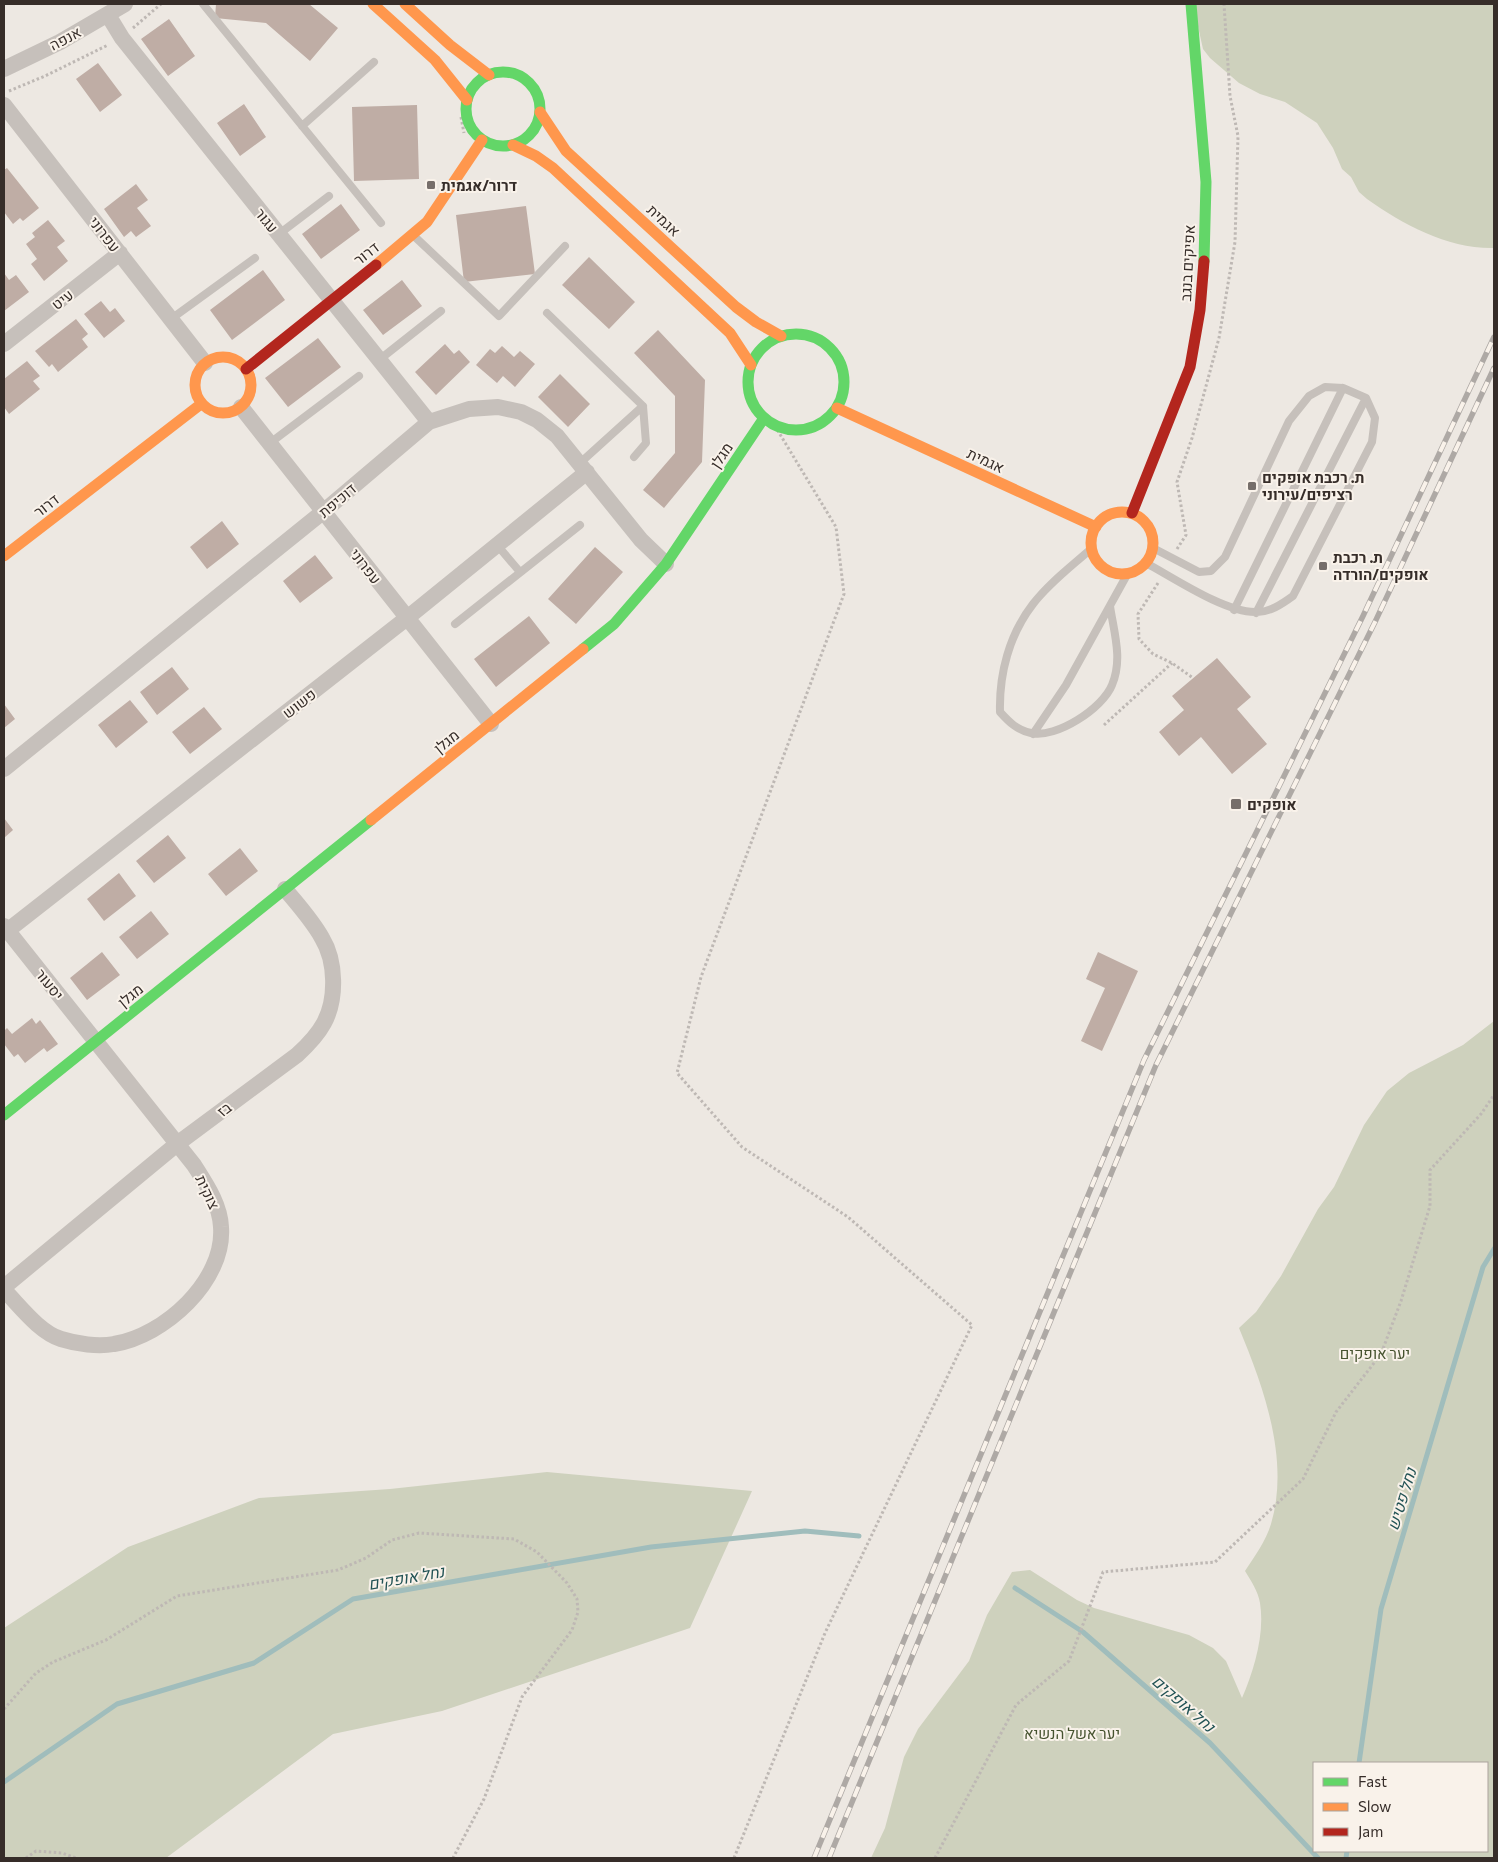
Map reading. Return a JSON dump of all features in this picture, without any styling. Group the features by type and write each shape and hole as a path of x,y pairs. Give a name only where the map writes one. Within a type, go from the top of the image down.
{"street":[{"name":"אנפה","path":"4,69 108,15 125,4"},
{"path":"373,4 436,60 467,100 468,122 482,140 497,146 513,145 529,136 539,121 540,112 535,91 528,82 510,73 489,75 480,80 467,100"},
{"path":"405,4 450,45 489,75"},
{"name":"אפיקים בנגב","path":"1132,513 1190,367 1200,310 1206,182 1191,4"},
{"name":"עגור","path":"108,15 122,38 429,422"},
{"name":"עפרוני","path":"4,105 205,363"},
{"name":"אגמית","path":"540,112 566,151 736,307 756,322 781,336"},
{"name":"דרור","path":"246,368 427,222 482,140"},
{"path":"513,145 536,156 553,168 730,333 751,364"},
{"name":"עיט","path":"4,344 120,253"},
{"path":"794,333 819,339 831,349 840,362 844,377 843,393 837,408 817,426 803,430 789,430 775,426 754,407 749,393 748,379 751,364 763,347 781,336 794,333"},
{"path":"222,357 231,358 246,368 250,376 250,393 241,407 234,412 216,413 201,404 195,390 195,383 196,375 205,363 222,357"},
{"name":"דרור","path":"4,556 201,404"},
{"name":"עפרוני","path":"241,407 491,724"},
{"name":"דוכיפת","path":"4,769 324,511 429,422 469,409 498,407 521,412 538,420 557,436 641,540 666,564"},
{"name":"אגמית","path":"837,408 1096,527"},
{"name":"מגלן","path":"97,1041 614,624 666,564 764,418"},
{"name":"פשוש","path":"5,929 408,618 497,545 584,468"},
{"path":"1132,513 1142,519 1149,527 1153,537 1153,548 1146,562 1138,570 1128,573 1117,573 1107,569 1096,558 1092,548 1092,538 1096,527 1110,514 1132,513"},
{"name":"בז","path":"4,1288 177,1144 297,1055 314,1039 325,1022 333,986 331,963 323,939 285,889"},
{"name":"יסעור","path":"5,929 97,1041"},
{"path":"4,1115 97,1041"},
{"name":"צוקית","path":"4,1288 41,1326 60,1339 90,1345 113,1345 148,1333 200,1292 215,1264 220,1245 221,1227 218,1210 211,1191 194,1165 97,1041"}],"lane":[{"path":"203,4 381,223"},
{"path":"302,126 374,62"},
{"path":"279,234 329,196"},
{"path":"413,235 499,316 565,246"},
{"path":"171,319 255,258"},
{"path":"379,360 441,312"},
{"path":"547,313 643,406 646,444 634,457"},
{"path":"270,443 360,376"},
{"path":"1146,562 1234,610 1256,613 1280,606 1293,596 1372,442 1374,418 1366,398 1343,388 1325,388 1309,396 1289,421 1224,557 1211,571 1199,572 1153,548"},
{"path":"1234,610 1343,388"},
{"path":"1256,613 1366,398"},
{"path":"584,468 643,406"},
{"path":"455,624 580,525"},
{"path":"497,545 520,572"},
{"path":"1092,548 1053,582 1032,604 1016,632 1004,663 1000,685 1000,712 1013,726 1033,734 1063,728 1091,710 1112,686 1119,659 1110,606"},
{"path":"1033,734 1066,685 1128,573"}],"path":[{"path":"4,93 45,76 122,38 161,4"},
{"path":"734,1858 825,1634 972,1325 848,1217 742,1147 677,1073 700,977 844,594 836,527 775,426"},
{"path":"1165,573 1138,614 1139,639 1153,654 1172,663 1194,678"},
{"path":"1104,725 1172,663"},
{"path":"935,1858 1016,1705 1069,1661 1103,1572 1215,1562 1304,1479 1336,1412 1381,1354 1401,1301 1430,1206 1430,1170 1481,1114 1494,1095"},
{"path":"4,1709 36,1673 52,1662 106,1640 177,1596 338,1570 366,1558 392,1540 419,1533 514,1539 538,1552 566,1583 577,1599 578,1612 572,1630 522,1697 484,1799 453,1858"},
{"path":"26,1858 36,1851 62,1853 76,1858"}],"green space":[{"path":"1193,4 1494,4 1494,248 1460,244 1427,234 1396,218 1367,199 1359,192 1351,177 1342,169 1333,148 1317,123 1285,102 1260,94 1239,83 1210,58 1203,49"},
{"name":"יער אופקים","path":"1494,1021 1494,1858 871,1858 885,1828 904,1757 918,1729 969,1661 987,1615 1012,1572 1030,1570 1077,1600 1094,1608 1189,1635 1213,1648 1226,1661 1242,1698 1251,1676 1261,1627 1259,1599 1245,1571 1269,1530 1276,1500 1278,1475 1272,1424 1257,1375 1239,1328 1256,1312 1281,1276 1318,1209 1334,1187 1364,1125 1387,1091 1409,1073 1463,1045"},
{"path":"547,1472 752,1491 690,1628 442,1711 333,1734 166,1858 4,1858 4,1628 128,1547 259,1498 390,1489"}],"building":[{"path":"216,4 309,4 338,28 310,61 266,23 215,18"},
{"path":"169,19 195,56 168,76 141,39"},
{"path":"98,63 122,95 100,112 76,79"},
{"path":"244,104 266,137 240,156 217,123"},
{"path":"417,105 419,179 354,181 352,107"},
{"path":"7,168 39,208 23,221 20,218 13,224 4,212 4,170"},
{"path":"136,184 148,200 137,208 151,226 136,237 131,231 124,237 104,209"},
{"path":"341,204 360,230 321,259 302,234"},
{"path":"526,206 535,274 464,282 456,215"},
{"path":"48,220 65,241 57,247 68,261 44,281 31,264 37,259 26,244 35,237 32,233"},
{"path":"589,257 635,302 609,329 562,285"},
{"path":"263,270 285,300 232,340 210,310"},
{"path":"4,273 9,280 16,275 29,292 4,311"},
{"path":"402,280 422,306 383,335 363,310"},
{"path":"101,301 110,312 115,308 125,321 104,338 84,314"},
{"path":"76,319 88,334 82,339 88,347 58,372 52,364 49,367 35,351"},
{"path":"658,330 705,380 702,462 664,508 643,490 675,453 675,396 634,353"},
{"path":"318,338 341,367 288,407 265,378"},
{"path":"445,344 454,354 459,350 470,362 436,395 415,372"},
{"path":"502,346 514,357 520,351 535,364 515,387 503,376 497,383 476,365 490,349 495,353"},
{"path":"27,361 40,376 33,381 40,389 9,414 4,407 4,379"},
{"path":"560,374 590,404 568,427 538,397"},
{"path":"222,521 239,544 207,569 190,547"},
{"path":"595,547 623,572 576,624 548,599"},
{"path":"315,555 333,578 300,603 283,581"},
{"path":"529,616 550,643 496,687 474,659"},
{"path":"1217,658 1251,697 1237,709 1267,744 1232,774 1201,737 1179,756 1159,732 1184,710 1172,696"},
{"path":"172,667 189,689 157,715 140,692"},
{"path":"130,700 148,722 116,748 98,725"},
{"path":"4,704 15,719 4,728"},
{"path":"204,707 222,729 190,754 172,732"},
{"path":"4,818 13,830 4,838"},
{"path":"168,835 186,858 154,883 136,861"},
{"path":"240,848 258,871 226,896 208,874"},
{"path":"119,873 136,896 104,921 87,899"},
{"path":"151,911 169,934 137,959 119,937"},
{"path":"102,952 120,975 87,1000 70,978"},
{"path":"1098,952 1138,971 1102,1051 1081,1041 1105,988 1086,979"},
{"path":"32,1018 36,1024 40,1020 58,1044 47,1052 44,1048 25,1063 18,1054 14,1057 4,1044 4,1031 7,1028 12,1034"}],"waterway":[{"name":"נחל פטיש","path":"1359,1762 1381,1609 1483,1267 1494,1249"},
{"name":"נחל אופקים","path":"4,1782 117,1704 254,1663 353,1599 651,1547 805,1531 859,1536"},
{"name":"נחל אופקים","path":"1015,1588 1083,1632 1210,1743 1318,1858"},
{"name":"נחל פטיש","path":"1346,1858 1347,1852"}],"railway":[{"path":"814,1858 1144,1060 1363,616 1494,337"},
{"path":"829,1858 1156,1065 1375,622 1494,368"}],"traffic: fast":[{"path":"1191,4 1206,182 1204,261"},
{"path":"503,72 524,78 534,88 540,109 534,130 524,140 503,146 482,140 472,130 466,109 472,88 482,78 503,72"},
{"path":"796,334 814,338 830,348 840,364 844,382 840,400 830,416 814,426 796,430 778,426 762,416 752,400 748,382 752,364 762,348 778,338 796,334"},
{"path":"583,649 614,624 666,564 764,418"},
{"path":"4,1115 371,820"}],"traffic: slow":[{"path":"373,4 435,60 467,100"},
{"path":"405,4 450,45 489,75"},
{"path":"540,112 566,151 736,307 756,322 781,336"},
{"path":"376,265 427,222 482,140"},
{"path":"513,145 536,156 553,168 730,333 751,365"},
{"path":"217,357 229,357 243,365 251,379 251,385 249,396 243,405 229,413 217,413 207,408 200,401 195,391 195,379 200,369 207,362 217,357"},
{"path":"4,556 201,404"},
{"path":"837,408 1096,527"},
{"path":"1122,512 1134,515 1144,521 1150,531 1153,543 1150,555 1144,565 1134,571 1122,574 1110,571 1100,565 1094,555 1091,543 1094,531 1100,521 1110,515 1122,512"},
{"path":"371,820 583,649"}],"traffic: jam":[{"path":"1132,513 1190,367 1200,310 1204,261"},
{"path":"246,369 376,265"}],"place":[{"name":"דרור/אגמית","path":"431,185"},
{"name":"ת. רכבת אופקים רציפים/עירוני","path":"1252,486"},
{"name":"ת. רכבת אופקים/הורדה","path":"1323,566"},
{"name":"אופקים","path":"1236,804"}],"park label":[{"name":"יער אשל הנשיא","path":"1072,1733"}]}
